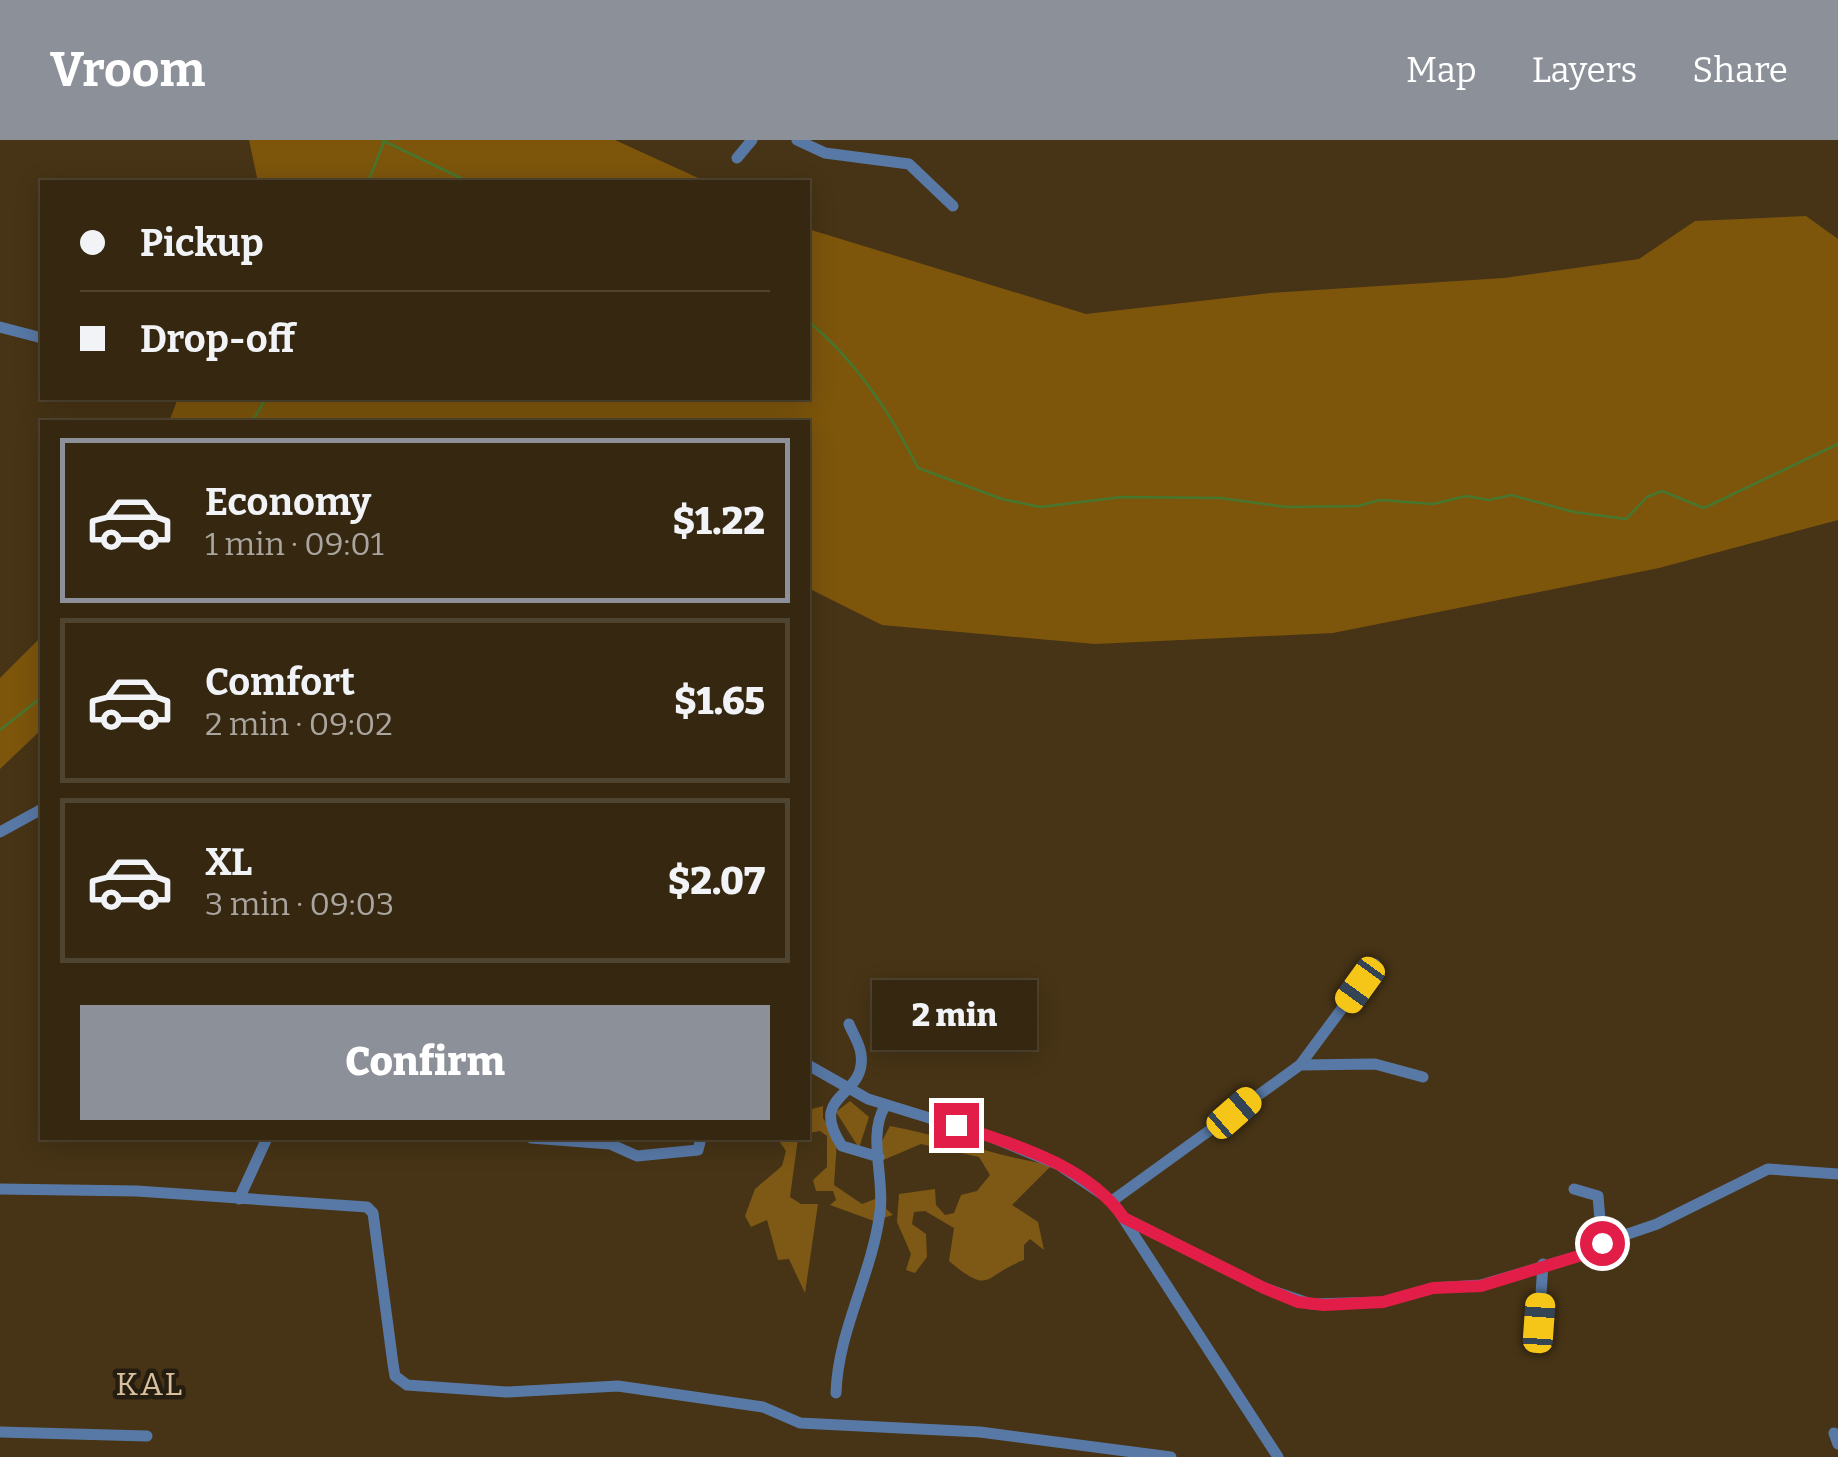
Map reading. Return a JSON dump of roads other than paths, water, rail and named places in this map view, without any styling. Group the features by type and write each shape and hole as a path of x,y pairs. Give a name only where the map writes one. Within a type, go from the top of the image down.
{"street":[{"path":"737,158 752,140"},
{"path":"797,140 825,154 910,164 952,206"},
{"path":"0,327 40,337"},
{"path":"0,832 40,810"},
{"path":"1112,1200 1300,1065 1375,964"},
{"path":"848,1024 861,1054 856,1078 829,1108 834,1134 842,1146 856,1154 879,1157"},
{"path":"1300,1065 1375,1064 1423,1077"},
{"path":"810,1066 885,1106 973,1131 1059,1164 1112,1200 1278,1457"},
{"path":"836,1393 840,1344 856,1310 880,1217 884,1184 878,1118 885,1106"},
{"path":"239,1198 266,1140"},
{"path":"557,1140 610,1144 638,1156 698,1150 700,1140"},
{"path":"1124,1218 1264,1288 1311,1304 1383,1302 1433,1288 1481,1286 1582,1255 1602,1243 1657,1224 1768,1169 1838,1174"},
{"path":"1,1188 137,1190 354,1205 373,1212 393,1364 396,1376 406,1385 506,1392 618,1386 764,1407 800,1423 980,1432 1171,1457"},
{"path":"1574,1189 1598,1196 1602,1243"},
{"path":"1539,1323 1543,1264"},
{"path":"0,1432 147,1436"}],"waterway":[{"path":"382,140 465,180"},
{"path":"369,180 384,142"},
{"path":"810,323 870,388 918,468 1002,499 1040,507 1122,497 1220,498 1286,507 1358,506 1380,500 1433,504 1466,496 1489,500 1511,495 1574,512 1626,519 1647,497 1662,491 1704,508 1838,444"},
{"path":"253,420 265,400"},
{"path":"0,730 40,699"}],"district":[{"name":"KAL","path":"150,1384"}]}
